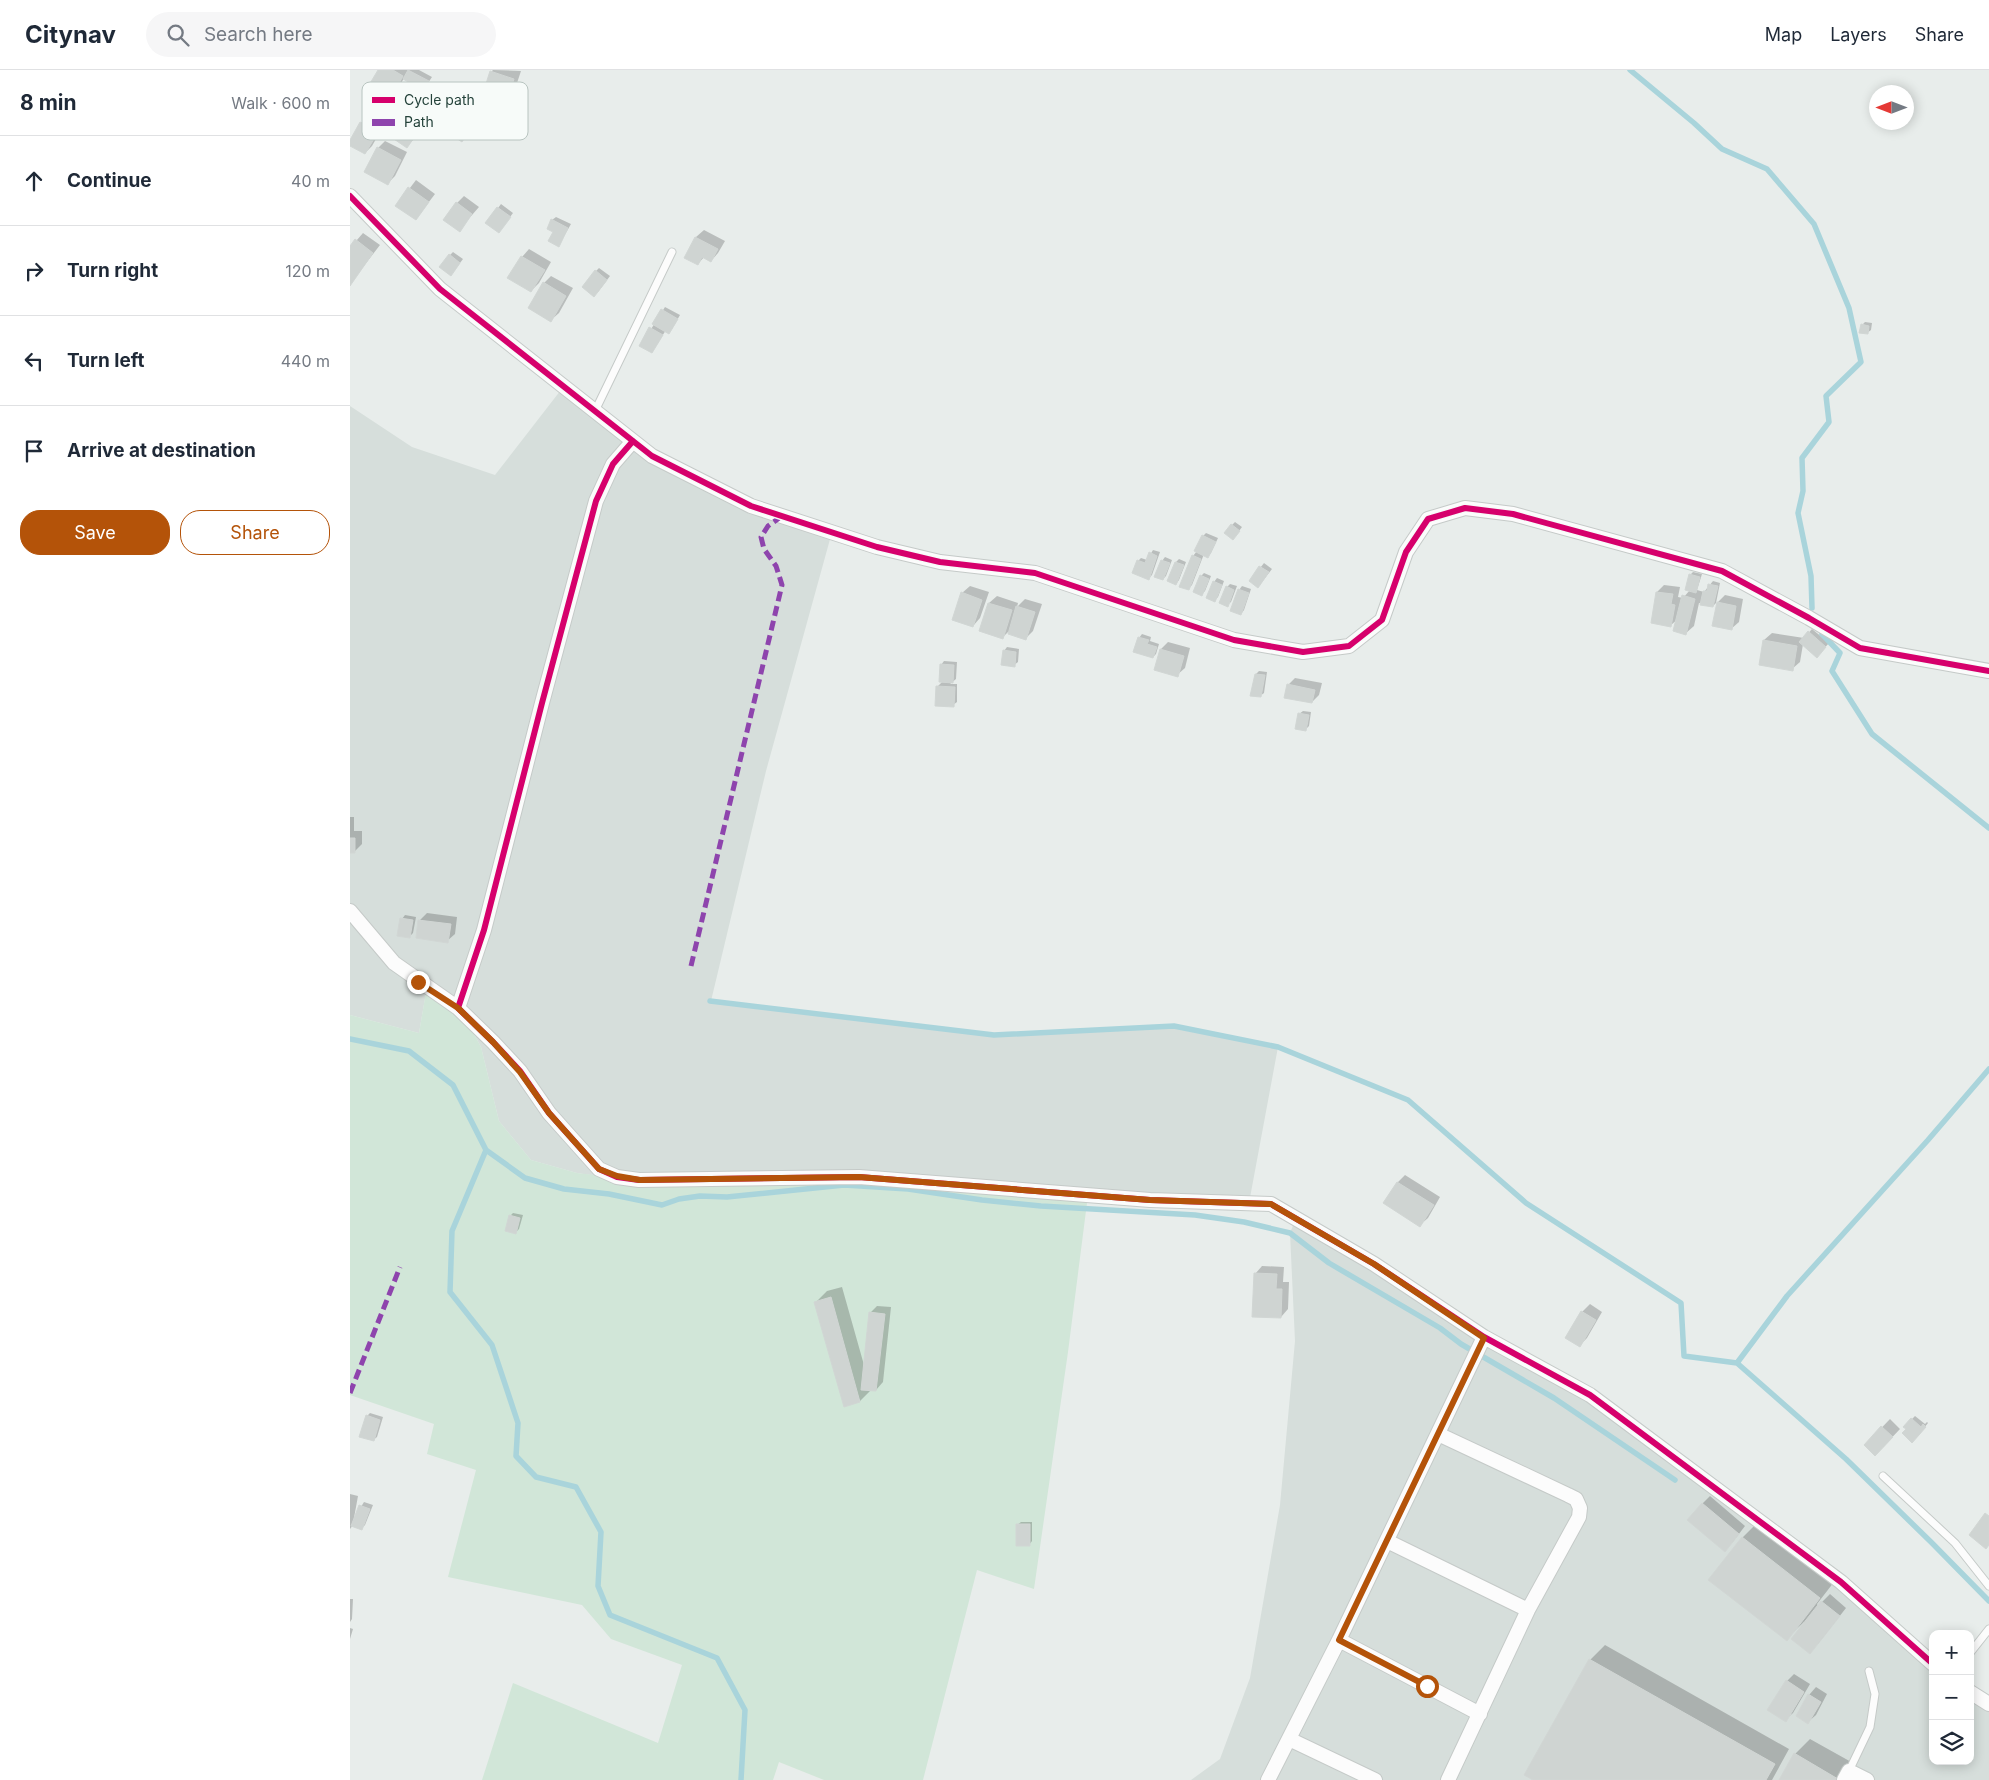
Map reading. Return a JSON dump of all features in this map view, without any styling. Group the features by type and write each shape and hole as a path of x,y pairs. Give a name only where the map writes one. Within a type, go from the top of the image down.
{"street":[{"path":"350,196 440,289 652,456 751,506 877,547 940,562 1035,573 1234,640 1303,652 1349,646 1382,620 1406,552 1428,518 1465,508 1513,514 1722,571 1860,648 1989,671"},
{"path":"458,1008 484,930 596,501 613,464 633,441"},
{"path":"350,911 394,963 458,1008 493,1042 520,1072 549,1113 599,1169 617,1176 640,1180 859,1177 1150,1200 1271,1204 1374,1264 1483,1339 1590,1395 1841,1582 1929,1660"},
{"path":"1268,1780 1339,1640 1483,1339"},
{"path":"1438,1434 1568,1495 1576,1500 1580,1508 1579,1517 1528,1610 1448,1780"},
{"path":"1387,1541 1528,1610"},
{"path":"1339,1640 1480,1714"},
{"path":"1974,1695 1989,1704"},
{"path":"1289,1739 1375,1780"},
{"path":"1847,1775 1867,1780"}],"lane":[{"path":"595,411 672,252"},
{"path":"1883,1476 1955,1543 1989,1586"},
{"path":"1974,1648 1989,1629"},
{"path":"1847,1775 1870,1727 1875,1694 1869,1671"}],"shaded area":[{"path":"564,386 652,456 751,506 832,532 766,771 711,1001 994,1035 1174,1026 1278,1047 1249,1203 653,1184 577,1173 531,1160 499,1121 481,1047 474,1034 428,981 419,1033 350,1015 350,406 412,447 495,475"},
{"path":"1296,1218 1590,1395 1699,1475 1929,1661 1929,1765 1974,1765 1974,1695 1989,1704 1989,1780 1191,1780 1220,1759 1250,1678 1280,1505 1295,1341 1290,1233"}],"green space":[{"path":"428,980 474,1034 481,1047 499,1121 531,1160 577,1173 658,1182 859,1177 1088,1195 1068,1352 1034,1589 977,1570 923,1780 824,1780 779,1762 773,1780 482,1780 513,1683 658,1743 682,1665 611,1639 582,1605 448,1577 476,1470 427,1454 434,1424 350,1395 350,1015 419,1033"}],"building":[{"path":"378,70 393,70 403,76 400,82 371,82"},
{"path":"408,70 429,81 408,82 403,79"},
{"path":"490,71 514,79 513,82 487,82"},
{"path":"360,122 362,123 362,140 373,140 365,154 350,146 350,140"},
{"path":"395,140 412,140 407,148"},
{"path":"377,147 401,160 388,185 364,172"},
{"path":"408,187 429,202 416,220 395,206"},
{"path":"456,202 472,214 460,232 443,220"},
{"path":"497,207 511,217 499,233 485,223"},
{"path":"551,219 568,228 559,247 548,241 553,232 547,229"},
{"path":"695,237 718,249 711,262 702,257 698,265 684,258"},
{"path":"355,239 373,253 350,286 350,246"},
{"path":"449,254 460,263 451,276 439,267"},
{"path":"521,256 545,270 531,292 507,278"},
{"path":"595,270 607,280 594,297 582,287"},
{"path":"543,282 566,296 551,322 528,308"},
{"path":"661,309 678,319 669,334 652,324"},
{"path":"1861,324 1869,326 1868,334 1859,333"},
{"path":"649,327 663,335 652,353 639,346"},
{"path":"1231,524 1240,531 1233,540 1224,533"},
{"path":"1202,535 1216,542 1208,558 1194,551"},
{"path":"1149,552 1157,556 1149,580 1132,573 1137,560 1145,563"},
{"path":"1192,555 1201,559 1189,590 1179,587"},
{"path":"1161,560 1170,563 1163,580 1154,577"},
{"path":"1175,562 1184,565 1176,585 1167,581"},
{"path":"1259,566 1269,572 1258,588 1249,581"},
{"path":"1689,574 1700,577 1696,593 1685,590"},
{"path":"1200,575 1209,579 1202,596 1193,592"},
{"path":"1213,581 1222,585 1215,602 1206,598"},
{"path":"1708,584 1718,586 1713,607 1700,605 1703,591 1707,591"},
{"path":"1226,586 1234,590 1228,607 1219,603"},
{"path":"1238,589 1249,593 1241,615 1230,611"},
{"path":"961,592 982,600 973,627 952,620"},
{"path":"1656,592 1673,594 1671,604 1675,605 1671,627 1651,623"},
{"path":"1682,595 1695,599 1686,635 1673,631"},
{"path":"1717,602 1736,606 1732,630 1712,626"},
{"path":"988,603 1012,610 1003,639 979,631"},
{"path":"1016,606 1035,612 1026,640 1008,634"},
{"path":"1808,631 1826,647 1817,658 1799,642"},
{"path":"1138,637 1149,640 1147,644 1157,647 1153,658 1133,652"},
{"path":"1763,640 1797,646 1793,671 1759,665"},
{"path":"1160,649 1184,656 1178,677 1154,670"},
{"path":"1003,650 1016,652 1015,667 1001,665"},
{"path":"940,664 954,665 953,683 939,682"},
{"path":"1255,674 1265,675 1261,697 1250,696"},
{"path":"1287,684 1315,690 1312,703 1284,698"},
{"path":"936,686 955,687 954,707 935,706"},
{"path":"1298,713 1309,715 1306,731 1295,729"},
{"path":"350,838 355,838 355,853 350,853"},
{"path":"400,918 413,920 410,938 397,936"},
{"path":"418,920 451,924 448,943 416,938"},
{"path":"1397,1182 1434,1205 1420,1227 1383,1203"},
{"path":"509,1215 520,1218 516,1234 505,1231"},
{"path":"1254,1273 1277,1274 1276,1289 1282,1289 1281,1318 1252,1317"},
{"path":"831,1297 860,1402 844,1407 814,1302"},
{"path":"1581,1311 1596,1320 1580,1347 1565,1338"},
{"path":"869,1312 885,1314 876,1391 861,1390"},
{"path":"366,1415 380,1420 374,1441 359,1437"},
{"path":"1911,1418 1921,1427 1923,1424 1926,1427 1912,1443 1902,1433 1906,1429 1903,1427"},
{"path":"1881,1426 1893,1437 1875,1456 1864,1445"},
{"path":"1702,1503 1739,1534 1725,1552 1687,1520"},
{"path":"359,1505 370,1509 362,1530 351,1526"},
{"path":"1985,1513 1989,1516 1989,1545 1986,1549 1969,1535"},
{"path":"1016,1524 1030,1524 1030,1546 1016,1546"},
{"path":"1742,1537 1820,1598 1787,1641 1708,1580"},
{"path":"1821,1601 1840,1616 1810,1654 1791,1639"},
{"path":"1589,1659 1775,1764 1766,1780 1533,1780 1524,1775"},
{"path":"1786,1680 1804,1692 1786,1722 1767,1710"},
{"path":"1808,1694 1821,1702 1808,1724 1796,1716"},
{"path":"1794,1753 1838,1779 1838,1780 1779,1780"}],"waterway":[{"path":"1630,70 1722,149 1767,169 1814,224 1849,308 1861,362 1826,396 1829,422 1802,458 1803,491 1798,513 1811,576 1812,608"},
{"path":"1822,634 1840,653 1832,671 1872,734 1989,828"},
{"path":"710,1001 994,1035 1174,1026 1278,1047 1408,1100 1526,1203 1681,1303 1684,1356 1737,1363 1846,1459 1989,1601"},
{"path":"350,1039 409,1051 453,1085 486,1150 452,1231 450,1292 492,1345 518,1423 516,1456 536,1477 576,1487 601,1532 598,1586 610,1615 717,1658 745,1710 741,1780"},
{"path":"1737,1363 1787,1296 1928,1140 1989,1069"},
{"path":"486,1150 525,1178 564,1189 609,1194 662,1205 679,1199 700,1196 727,1197 844,1185 908,1189 982,1200 1041,1206 1195,1215 1244,1222 1290,1233 1329,1263 1440,1328 1461,1344 1554,1398 1675,1480"}],"marked path":[{"path":"691,966 782,585 776,566 764,549 761,537 768,526 782,516"},
{"path":"350,1393 400,1267"}],"cycle path":[{"path":"350,196 440,289 652,456 751,506 877,547 940,562 1035,573 1234,640 1303,652 1349,646 1382,620 1406,552 1428,519 1465,508 1513,514 1722,571 1860,648 1989,671"},
{"path":"633,441 613,464 596,501 484,930 458,1008 520,1071 549,1113 599,1169 617,1177 639,1180 859,1177 1150,1200 1271,1204 1374,1264 1484,1337 1590,1395 1841,1582 1929,1660"}],"route":[{"path":"418,982 458,1008 493,1042 520,1072 549,1113 599,1169 617,1176 640,1180 859,1177 1150,1200 1271,1204 1374,1264 1484,1338 1339,1640 1427,1686"}]}
